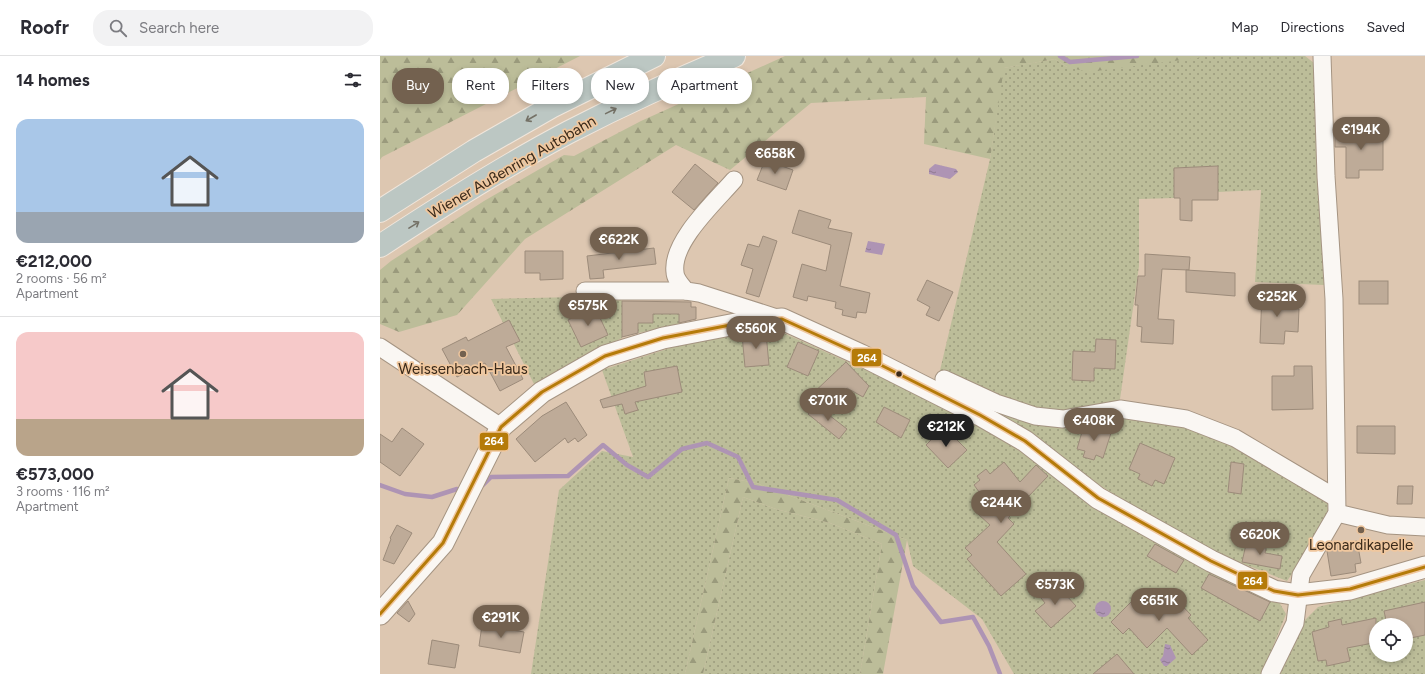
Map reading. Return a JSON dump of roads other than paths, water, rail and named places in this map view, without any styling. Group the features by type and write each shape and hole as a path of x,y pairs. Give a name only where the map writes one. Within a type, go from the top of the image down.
{"highway":[{"name":"Wiener Außenring Autobahn","path":"380,211 474,151 545,110 654,56"},
{"name":"Wiener Außenring Autobahn","path":"380,246 493,175 568,132 658,88 734,56"}],"street":[{"path":"1270,674 1295,623 1301,575 1337,506 1334,299 1326,176 1322,56"},
{"path":"692,292 674,273 675,260 680,246 734,180"},
{"path":"585,291 692,292 782,319 861,355 980,415 1026,441 1098,498 1211,561 1274,591 1298,595 1350,590 1425,567"},
{"path":"380,614 443,542 501,427 542,392 605,356 663,338 746,322 782,319"},
{"path":"380,347 501,427"},
{"path":"944,379 996,403 1035,416 1063,419 1120,409 1186,419 1235,438 1337,506 1388,525 1425,527"}],"water":[{"path":"935,164 956,169 958,172 950,179 929,174 929,169"},
{"path":"868,241 885,244 882,255 865,252"},
{"path":"1100,601 1106,601 1111,606 1109,615 1106,617 1100,617 1095,612 1095,606"},
{"path":"1165,644 1170,645 1176,658 1167,666 1164,666 1160,660 1163,656"}],"waterway":[{"path":"1060,56 1070,62 1137,56"},
{"path":"483,485 491,477 568,476 603,445 627,465 648,477 682,449 707,443 738,457 753,487 837,500 896,535 913,586 941,622 973,617 989,646 1000,674"},
{"path":"380,485 405,494 432,497 457,489"}],"place":[{"name":"Weissenbach-Haus","path":"463,354"},
{"name":"Leonardikapelle","path":"1361,530"}]}
